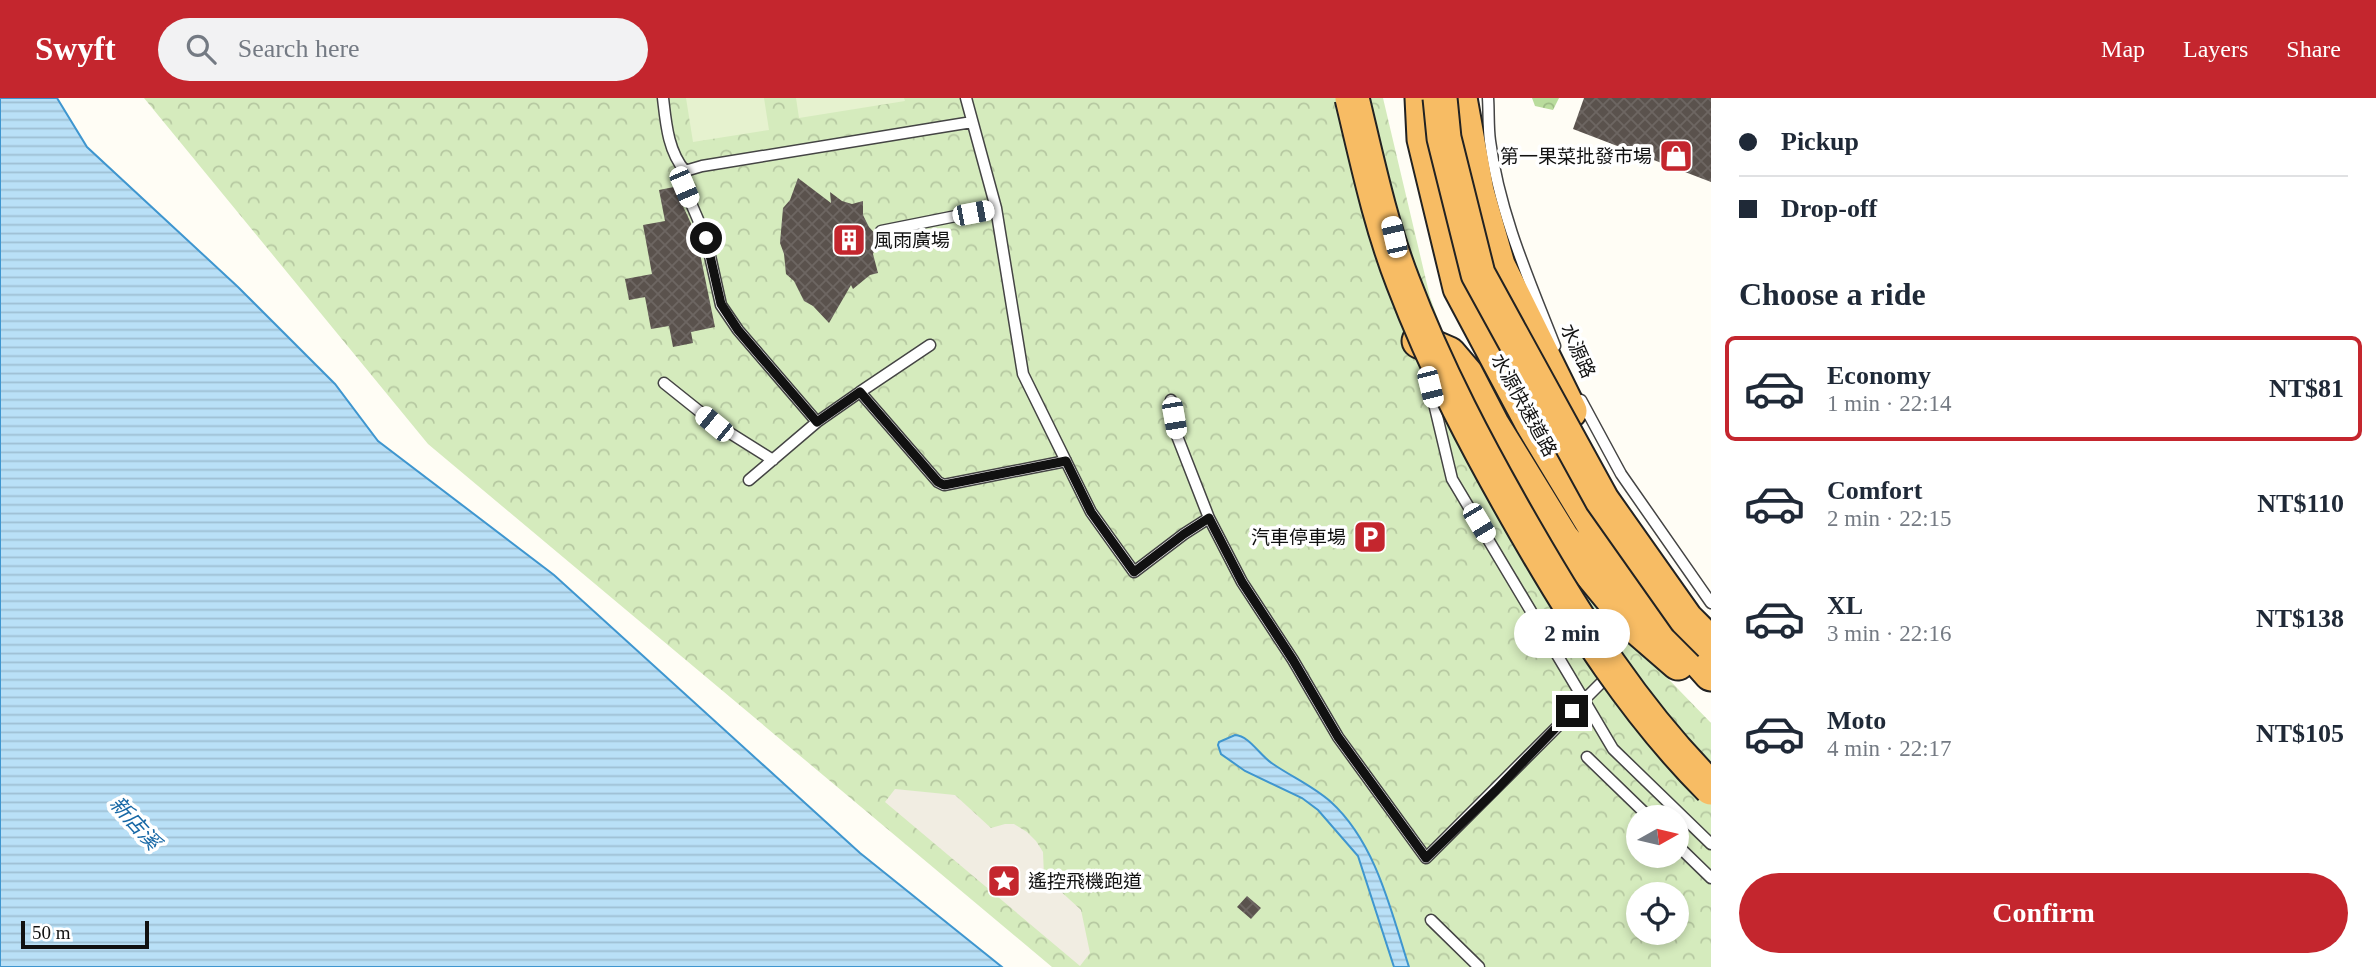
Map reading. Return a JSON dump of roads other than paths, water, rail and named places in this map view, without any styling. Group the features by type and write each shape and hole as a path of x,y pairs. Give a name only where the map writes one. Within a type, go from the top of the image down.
{"highway":[{"path":"1352,98 1375,192 1402,281 1479,449 1593,643 1639,705 1690,767 1711,788"},
{"path":"1402,98 1408,151 1438,255 1460,289"},
{"name":"水源快速道路","path":"1422,98 1424,139 1460,289 1532,423 1601,537 1646,601 1711,674"},
{"name":"水源快速道路","path":"1440,98 1444,138 1478,274 1602,500 1698,603 1711,644"},
{"path":"1460,98 1477,191 1498,265 1577,425 1654,551 1698,603"},
{"path":"1422,353 1449,354 1466,374 1493,426 1562,538 1633,624 1677,663 1711,680"}],"lane":[{"path":"663,98 666,125 675,159 685,171 684,187 706,238 721,304 738,330 817,422"},
{"path":"966,98 996,208 1023,374 1091,512 1134,572 1209,518"},
{"path":"1361,98 1452,479 1613,749 1711,844"},
{"name":"水源路","path":"1488,98 1489,141 1502,199 1521,260 1559,355"},
{"path":"685,171 972,122"},
{"path":"881,231 996,208"},
{"path":"749,481 817,422 930,345"},
{"path":"664,383 714,424 773,460"},
{"name":"水源路","path":"1576,390 1620,474 1698,603"},
{"path":"860,392 938,482 944,485 1066,461"},
{"path":"1171,401 1177,436 1209,518 1242,582 1293,660 1338,737 1426,858 1615,669"},
{"path":"1587,757 1637,805"},
{"path":"1689,857 1711,878"},
{"path":"1430,920 1479,967"}],"water":[{"name":"新店溪","path":"0,98 57,98 87,147 238,287 335,384 378,441 554,575 860,853 1002,967 0,967"},
{"path":"1235,735 1245,739 1273,764 1324,796 1347,819 1371,857 1409,967 1394,967 1358,856 1318,810 1302,798 1245,771 1221,754 1219,742"}],"place":[{"name":"第一果菜批發市場","path":"1676,156"},
{"name":"風雨廣場","path":"849,240"},
{"name":"汽車停車場","path":"1370,537"},
{"name":"遙控飛機跑道","path":"1004,881"}]}
